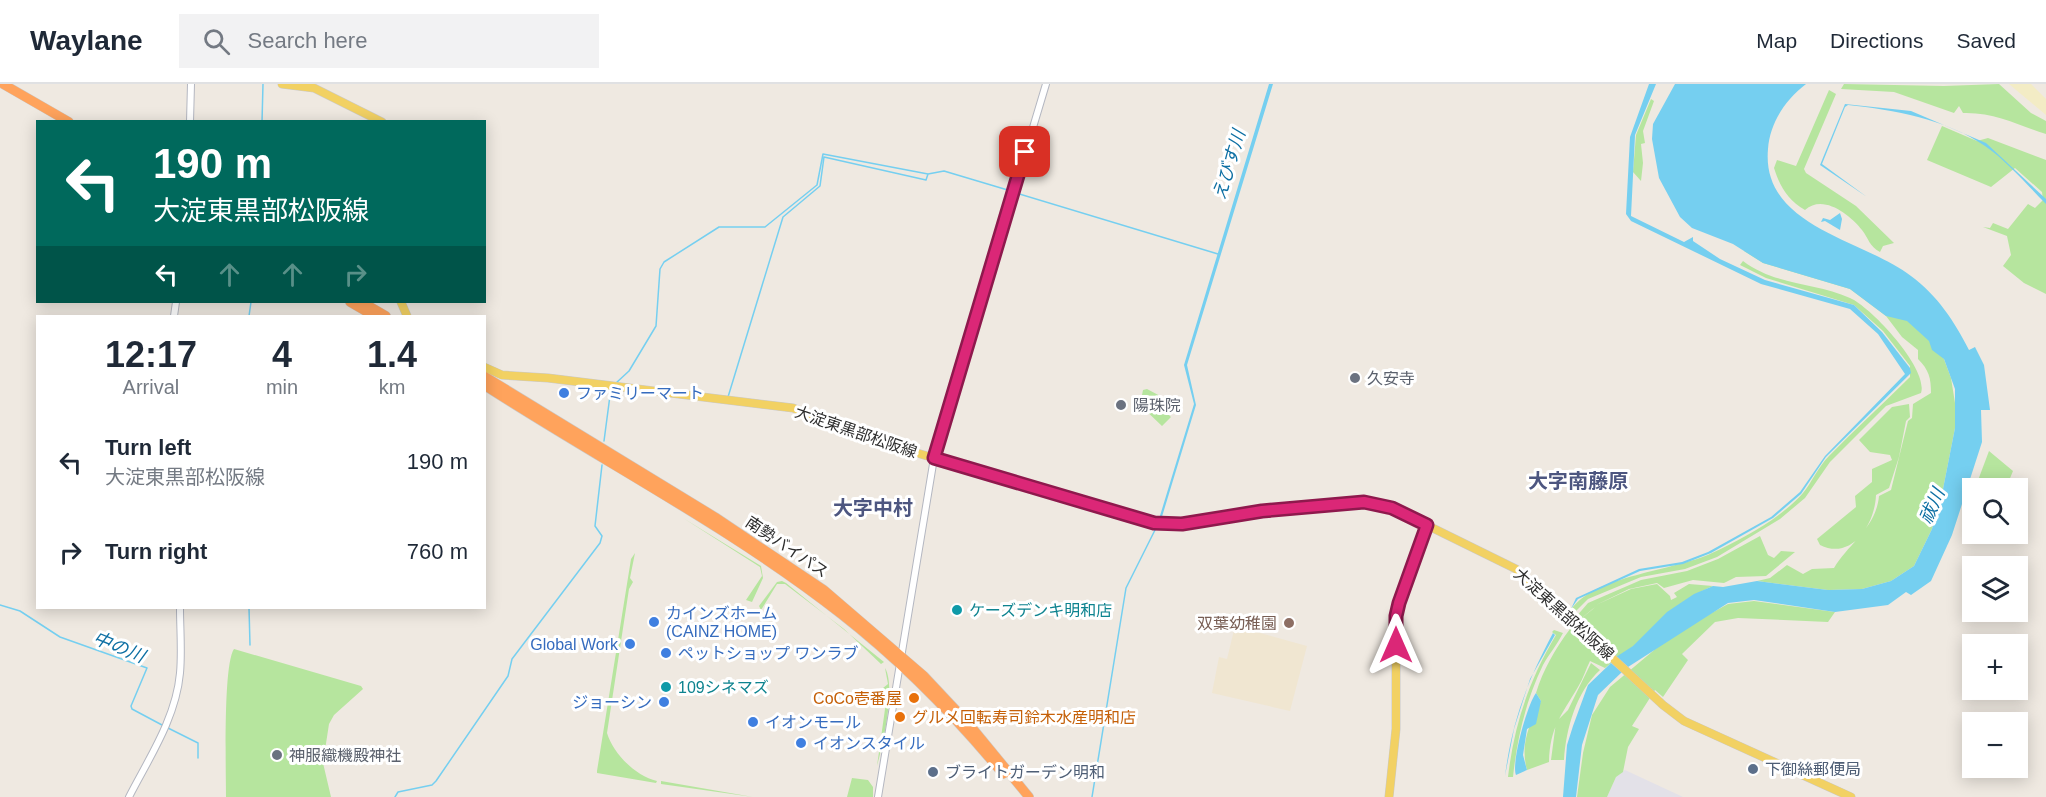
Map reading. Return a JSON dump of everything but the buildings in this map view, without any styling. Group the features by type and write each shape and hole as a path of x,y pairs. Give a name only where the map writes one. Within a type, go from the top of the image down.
{"highway":[{"path":"3,84 66,120"},
{"path":"0,89 54,120"},
{"path":"352,303 372,315"},
{"path":"364,303 384,315"},
{"name":"南勢バイパス","path":"486,377 772,553 842,604 902,655 969,724 1029,797"},
{"name":"南勢バイパス","path":"486,386 770,562 841,614 900,665 980,747 1021,797"}],"main road":[{"path":"282,84 314,88 378,120"},
{"name":"大淀東黒部松阪線","path":"486,368 502,375 793,408 890,445 1154,523 1182,524 1262,511 1364,502 1392,508 1510,565 1652,695 1695,728 1851,797"},
{"path":"1389,797 1396,729 1396,616 1427,525"}],"street":[{"path":"190,120 191,84"},
{"path":"878,797 934,458 1046,84"},
{"path":"129,797 165,727 180,675 180,609"}],"shaded area":[{"path":"1235,626 1307,646 1290,711 1212,693 1219,657 1227,659"},
{"path":"1625,770 1683,797 1607,797 1616,777"}],"green space":[{"path":"1844,84 1944,86 1999,84 2031,113 2046,121 2046,134 1996,117 1963,113 1959,106 1954,113 1894,92 1841,89"},
{"path":"1829,90 1836,94 1804,169 1806,173 1856,206 1894,243 1883,246 1880,252 1871,245 1857,224 1843,212 1828,205 1820,204 1805,210 1799,206 1785,192 1774,168 1777,160 1796,166"},
{"path":"1651,99 1654,101 1643,131 1645,143 1641,144 1643,163 1641,181 1633,172 1636,135"},
{"path":"1942,126 1977,141 1988,138 2046,160 2046,294 2024,283 2003,266 2011,255 2007,236 1983,227 1990,228 1993,223 2008,229 2028,204 2035,208 2043,200 2042,192 2015,168 1991,187 1927,160"},
{"path":"1762,237 1935,335 1951,378 1955,403 1955,428 1943,489 1932,529 1914,566 1891,581 1862,589 1828,590 1757,581 1770,578 1787,565 1803,574 1812,569 1834,568 1873,517 1879,496 1891,490 1908,421 1912,418 1913,404 1931,393 1929,374 1918,359 1918,350 1902,337 1886,316 1850,289 1763,263 1744,251"},
{"path":"1743,261 1769,275 1837,293 1859,304 1884,326 1908,355 1921,382 1921,393 1886,406 1830,462 1805,498 1780,519 1717,557 1685,569 1641,577 1588,599 1572,615 1566,610 1567,608 1571,610 1582,598 1598,589 1616,581 1712,553 1772,520 1803,493 1829,456 1910,377 1910,366 1883,331 1854,305 1766,278 1740,265"},
{"path":"1147,389 1179,406 1173,414 1166,404 1160,403 1156,412 1168,414 1171,417 1162,426 1140,405 1143,390"},
{"path":"1909,404 1910,417 1906,421 1899,457 1889,488 1876,495 1875,506 1866,528 1852,544 1842,548 1832,549 1820,545 1817,539 1856,507 1855,496 1872,482 1872,469 1892,460 1890,455 1870,452 1859,440 1892,407"},
{"path":"1989,451 2013,471 2010,478 1979,478"},
{"path":"683,518 761,566 763,578 752,602 746,600 762,576 760,567"},
{"path":"1760,536 1768,555 1774,558 1781,551 1795,552 1766,576 1736,577 1724,583 1693,580 1664,588 1657,583 1629,589 1596,605 1631,589 1657,584 1670,596 1671,600 1677,597 1674,593 1689,584 1713,586 1680,605 1605,668 1590,661 1554,731 1549,762 1527,770 1525,743 1529,727 1541,701 1536,693 1539,684 1554,652 1578,621 1575,618 1588,603 1641,580 1687,571 1718,559"},
{"path":"635,553 630,578 633,582 629,589 607,733 614,748 626,763 641,774 657,781 656,783 597,773 631,559"},
{"path":"782,581 827,616 785,584 777,584 761,610 759,606 777,582"},
{"path":"1754,601 1835,612 1828,622 1738,618 1715,622 1682,654 1688,660 1663,697 1655,690 1632,726 1639,729 1628,747 1623,772 1616,777 1607,797 1577,797 1583,753 1592,715 1610,687 1665,641 1695,622 1728,604"},
{"path":"1554,630 1563,633 1543,665 1532,692 1520,734 1513,777 1508,777 1514,739 1524,703 1546,652 1556,635 1552,632"},
{"path":"849,634 884,662 881,664"},
{"path":"234,649 361,686 363,689 334,715 329,724 323,763 331,797 226,797 228,675"},
{"path":"1591,663 1600,670 1585,689 1574,712 1567,736 1564,760 1551,760 1556,722 1568,710"},
{"path":"885,668 888,677 889,701 877,766 887,694 883,688 888,684"},
{"path":"852,778 868,780 873,787 873,797 847,797"},
{"path":"661,781 753,797 661,784"}],"sand":[{"path":"2009,84 2031,84 2046,99 2046,115"}],"water":[{"path":"1269,84 1273,84 1187,365 1196,405 1161,520 1159,519 1194,404 1184,365"},
{"path":"1649,84 1656,84 1635,135 1631,216 1684,242 1693,237 1693,241 1720,259 1765,280 1854,305 1882,332 1910,368 1911,373 1826,457 1801,494 1773,518 1711,553 1683,564 1640,571 1578,599 1571,609 1576,598 1639,569 1682,562 1708,552 1771,517 1800,492 1825,456 1905,374 1878,334 1850,309 1761,284 1631,221 1626,214 1630,137"},
{"path":"1675,84 1806,84 1785,105 1775,121 1769,139 1770,175 1781,197 1798,214 1819,228 1891,263 1929,292 1951,319 1969,350 1975,347 1984,365 1990,410 1981,410 1982,442 1970,478 1962,478 1962,504 1952,535 1931,581 1911,595 1906,592 1888,605 1835,612 1754,600 1728,603 1628,667 1616,657 1633,646 1667,612 1694,594 1713,586 1723,587 1757,581 1828,590 1862,589 1891,581 1914,566 1932,529 1943,489 1955,428 1955,389 1944,359 1932,350 1929,341 1907,321 1886,316 1850,289 1763,263 1733,244 1692,228 1680,217 1659,178 1652,139 1653,124"},
{"path":"1845,104 1911,111 1935,122 1883,110 1848,105 1845,107 1822,164 1867,197 1820,165"},
{"path":"1959,131 1986,143 2046,199 2046,204 1993,152"},
{"path":"1840,213 1842,219 1840,230 1825,221 1821,222 1823,218 1830,220"},
{"path":"1553,633 1555,635 1534,672 1544,651"},
{"path":"1611,663 1622,672 1598,695 1582,745 1576,797 1563,797 1567,745 1573,726 1588,685"},
{"path":"1527,690 1514,729 1505,776 1508,756 1512,737 1516,720"},
{"path":"1536,693 1541,701 1536,724 1527,729 1523,755 1527,770 1516,775 1516,759 1521,734 1528,709"}],"waterway":[{"path":"262,120 263,84"},
{"path":"616,383 629,371 656,326 660,269 664,262 719,227 765,227 817,185 823,154 928,174"},
{"path":"728,397 783,217 820,186 824,157 926,180 928,174 944,171 1011,191"},
{"path":"1016,193 1218,254"},
{"path":"249,315 251,303"},
{"path":"604,441 611,388"},
{"path":"395,797 398,792 432,785 436,781 508,676 512,659 600,543 602,536 595,526 602,465"},
{"path":"1092,797 1126,588 1157,526"},
{"name":"中の川","path":"0,605 20,611 60,637 147,668 131,706 132,709 162,725"},
{"path":"249,609 250,645"},
{"name":"中の川","path":"166,727 198,743 198,758"}],"place":[{"name":"久安寺","path":"1355,378"},
{"name":"ファミリーマート","path":"564,393"},
{"name":"陽珠院","path":"1121,405"},
{"name":"ケーズデンキ明和店","path":"957,610"},
{"name":"カインズホーム (CAINZ HOME)","path":"654,622"},
{"name":"双葉幼稚園","path":"1289,623"},
{"name":"Global Work","path":"630,644"},
{"name":"ペットショップ ワンラブ","path":"666,653"},
{"name":"109シネマズ","path":"666,687"},
{"name":"CoCo壱番屋","path":"914,698"},
{"name":"ジョーシン","path":"664,702"},
{"name":"グルメ回転寿司鈴木水産明和店","path":"900,717"},
{"name":"イオンモール","path":"753,722"},
{"name":"イオンスタイル","path":"801,743"},
{"name":"神服織機殿神社","path":"277,755"},
{"name":"下御絲郵便局","path":"1753,769"},
{"name":"ブライトガーデン明和","path":"933,772"}],"district":[{"name":"大字南藤原","path":"1578,481"},
{"name":"大字中村","path":"873,508"}],"route":[{"path":"1025,152 934,458 1137,520 1154,523 1182,524 1262,511 1347,503 1374,502 1392,508 1427,525 1399,603 1395,626 1396,645"}],"water label":[{"name":"えびす川","path":"1229,165"},
{"name":"祓川","path":"1932,506"}]}
